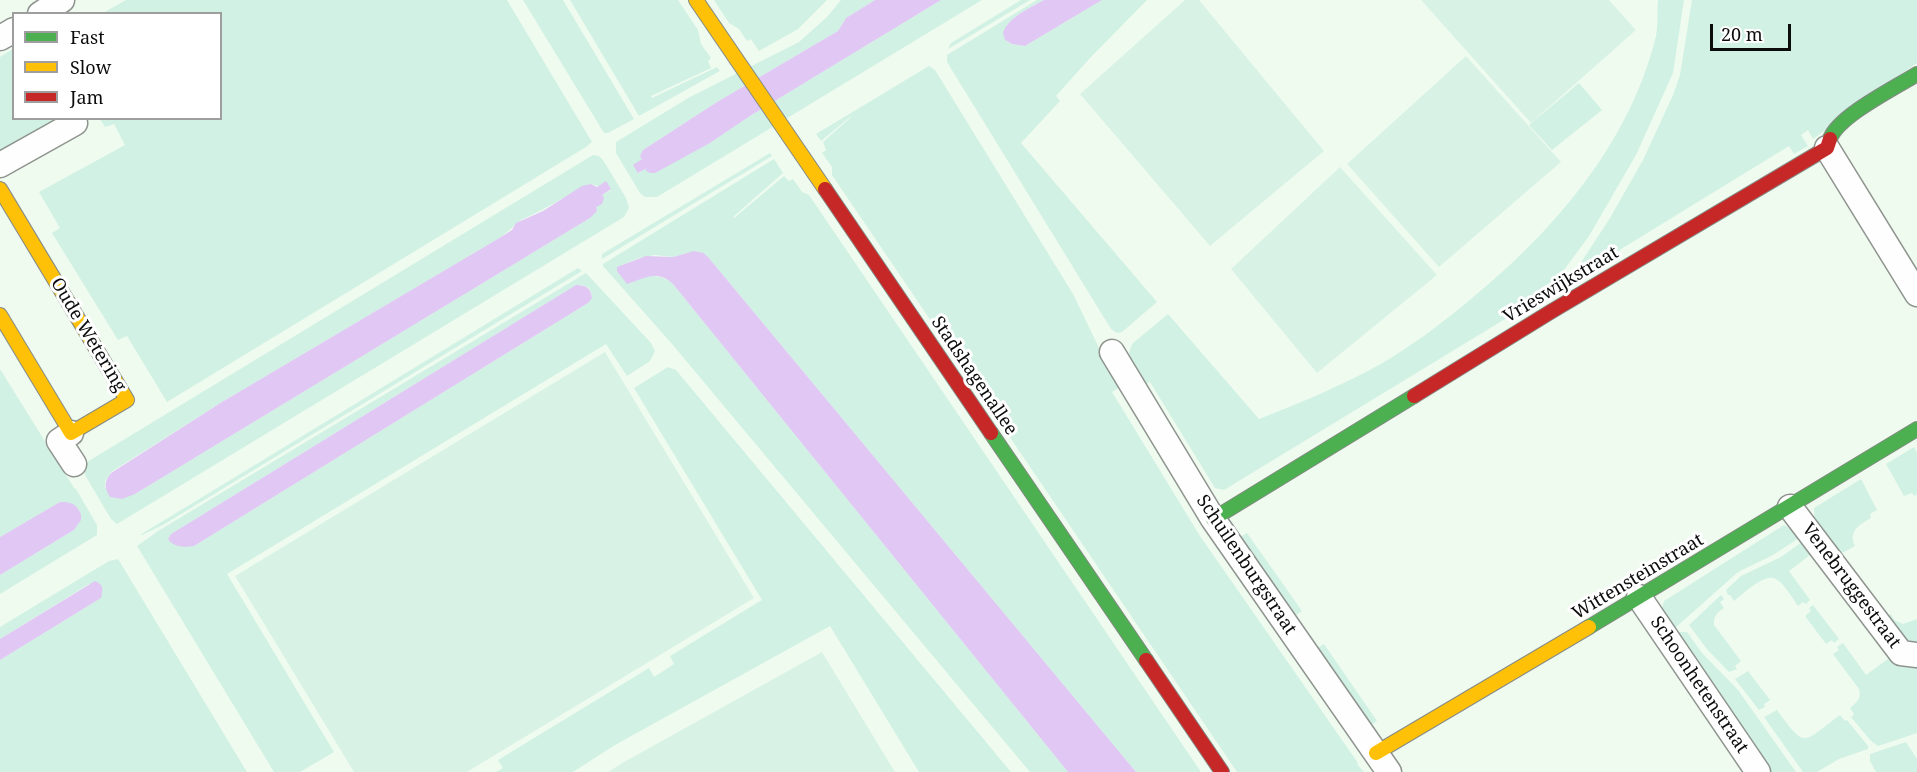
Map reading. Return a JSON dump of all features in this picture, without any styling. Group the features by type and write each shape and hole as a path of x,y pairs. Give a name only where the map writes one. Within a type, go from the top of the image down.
{"street":[{"path":"43,12 62,0"},
{"name":"Stadshagenallee","path":"696,0 1222,772"},
{"name":"Vrieswijkstraat","path":"1213,519 1552,311 1827,148 1832,133 1847,117 1917,75"},
{"path":"0,165 75,123"},
{"path":"1827,148 1917,294"},
{"name":"Oude Wetering","path":"0,189 127,400 71,433"},
{"path":"0,315 71,433 59,441 74,464"},
{"name":"Schuilenburgstraat","path":"1112,352 1213,519 1382,762"},
{"name":"Wittensteinstraat","path":"1382,762 1639,597 1917,429"},
{"name":"Venebruggestraat","path":"1790,507 1901,653 1917,655"},
{"name":"Schoonhetenstraat","path":"1639,597 1758,772"}],"green space":[{"path":"126,0 507,0 592,142 167,402 127,336 118,340 52,233 60,228 39,192 125,145 114,124 105,127 101,120 222,120 222,12 105,12"},
{"path":"523,0 563,0 634,119 604,133"},
{"path":"570,0 678,0 698,30 701,44 711,58 708,61 711,68 651,96 652,98 717,67 720,71 639,116"},
{"path":"714,0 827,0 798,29 759,51 751,39 747,41 739,29 729,23"},
{"path":"841,0 875,0 846,18 838,31 717,102 643,150 639,173 647,167 646,170 652,173 710,143 750,116 941,0 982,0 657,197 645,197 640,193 616,153 616,142 690,97 799,42 827,17"},
{"path":"1021,0 1030,0 948,49 951,43"},
{"path":"1037,0 1044,0 1024,11 1006,27 1005,40 1012,44 1025,46 1102,0 1147,0 1056,96 1060,101 1021,143 1157,302 1122,332 1117,333 1111,329 947,62 947,55"},
{"path":"1185,0 1199,0 1324,151 1210,246 1080,94"},
{"path":"1421,0 1609,0 1636,30 1531,123"},
{"path":"1658,0 1684,0 1673,73 1636,155 1589,236 1561,274 1538,299 1224,490 1215,488 1150,382 1142,386 1130,360 1129,354 1133,343 1168,314 1259,419 1350,380 1403,350 1449,317 1502,273 1559,214 1585,182 1628,113 1644,75 1656,36"},
{"path":"1692,0 1917,0 1917,63 1813,139 1808,130 1801,135 1808,146 1794,154 1789,146 1569,281 1610,218 1643,160 1673,95 1680,75"},
{"path":"12,50 12,120 69,120 0,158 0,57"},
{"path":"1466,56 1561,162 1439,267 1347,164"},
{"path":"929,66 935,70 1073,294 1120,387 1112,392 1200,536 1364,772 1237,772 832,175 832,167 822,153 826,150 823,142 851,117 821,141 816,134"},
{"path":"1579,83 1602,110 1552,150 1529,125"},
{"path":"770,153 772,156 602,259 602,254"},
{"path":"593,155 603,160 626,198 629,208 624,217 117,524 111,519 85,475 84,467 87,462","holes":["591,184 611,190 602,195 590,218 135,494 105,488 105,482 111,472 222,402 501,237 521,220"]},
{"path":"774,159 783,173 733,217 784,176 789,181 793,179 802,192 809,195 1201,772 1136,772 708,257 686,253 673,257 655,255 622,265 631,283 652,276 663,278 673,284 1068,772 1030,772 672,344 603,266"},
{"path":"1340,167 1437,275 1317,373 1231,269"},
{"path":"578,268 582,271 163,525 140,535"},
{"path":"586,273 651,343 655,351 650,361 627,376 606,344 227,574 334,752 300,772 274,772 137,546 158,531","holes":["576,285 585,286 590,291 592,297 588,303 194,546 168,539 171,534"]},
{"path":"605,352 754,598 467,772 354,772 235,576"},
{"path":"668,367 676,370 1011,772 919,772 830,626 615,745 573,772 496,772 503,768 498,760 649,668 654,677 674,664 670,656 762,600 634,388"},
{"path":"0,369 76,489 97,525 97,535 0,594 0,575 74,530 81,514 60,502 0,537"},
{"path":"1914,447 1917,453 1917,494 1904,496 1886,464"},
{"path":"1861,479 1877,510 1870,514 1871,518 1862,523 1854,532 1855,546 1840,554 1885,617 1891,614 1894,620 1903,624 1917,619 1917,648 1907,647 1815,527 1814,508"},
{"path":"1784,525 1802,536 1773,555 1738,572 1674,629 1661,612 1664,601"},
{"path":"1247,533 1302,611 1292,618 1237,539"},
{"path":"1805,540 1814,552 1789,571 1810,600 1806,604 1803,602 1798,606 1782,584 1771,578 1760,581 1734,601 1728,595 1726,590 1741,576 1781,557"},
{"path":"118,559 247,772 0,772 0,660 101,598 89,584 0,639 0,627 109,561"},
{"path":"1721,595 1724,599 1720,602 1724,608 1716,615 1714,625 1741,661 1735,666 1737,669 1729,672 1706,648 1689,625"},
{"path":"1813,605 1839,639 1834,643 1832,640 1826,644 1805,616 1811,611 1809,608"},
{"path":"1687,632 1702,653 1738,690 1796,772 1769,772 1677,633"},
{"path":"1843,643 1866,675 1892,656 1917,664 1917,733 1878,746 1851,717 1854,714 1850,708 1858,700 1860,692 1833,654"},
{"path":"1324,644 1377,721 1368,727 1314,650"},
{"path":"822,652 895,772 608,772 624,762"},
{"path":"1748,671 1770,700 1764,704 1765,707 1759,710 1735,679"},
{"path":"1777,710 1794,732 1805,738 1818,732 1840,715 1845,721 1847,720 1868,749 1839,759 1817,772 1803,772 1764,717"},
{"path":"1906,742 1917,759 1917,772 1876,772 1870,761 1870,754"}],"shaded area":[{"path":"875,0 941,0 750,116 710,143 655,173 645,170 647,168 638,173 633,165 642,159 640,156 643,150 717,102 838,31 846,18"},
{"path":"1044,0 1102,0 1025,46 1012,44 1005,40 1003,33 1010,22"},
{"path":"606,181 611,189 602,195 604,198 602,204 596,207 597,211 590,218 135,494 122,499 110,497 106,485 111,473 222,402 501,237 512,230 516,223 543,211 582,186 591,184 597,187"},
{"path":"694,251 708,257 1136,772 1068,772 673,284 667,279 650,276 627,284 617,271 617,267 646,256 673,257"},
{"path":"576,285 589,289 592,298 588,303 194,546 183,547 168,539 171,534"},
{"path":"60,502 73,504 81,514 81,520 74,530 0,575 0,537"},
{"path":"95,581 102,588 101,598 0,660 0,639"}],"traffic: fast":[{"path":"1830,139 1835,130 1855,112 1917,74"},
{"path":"1213,519 1414,396"},
{"path":"1589,627 1917,429"},
{"path":"991,433 1146,660"}],"traffic: slow":[{"path":"696,0 825,189"},
{"path":"0,189 127,400 71,433 0,315"},
{"path":"1376,753 1589,627"}],"traffic: jam":[{"path":"1414,396 1552,311 1827,148 1830,139"},
{"path":"825,189 991,433"},
{"path":"1146,660 1222,772"}]}
